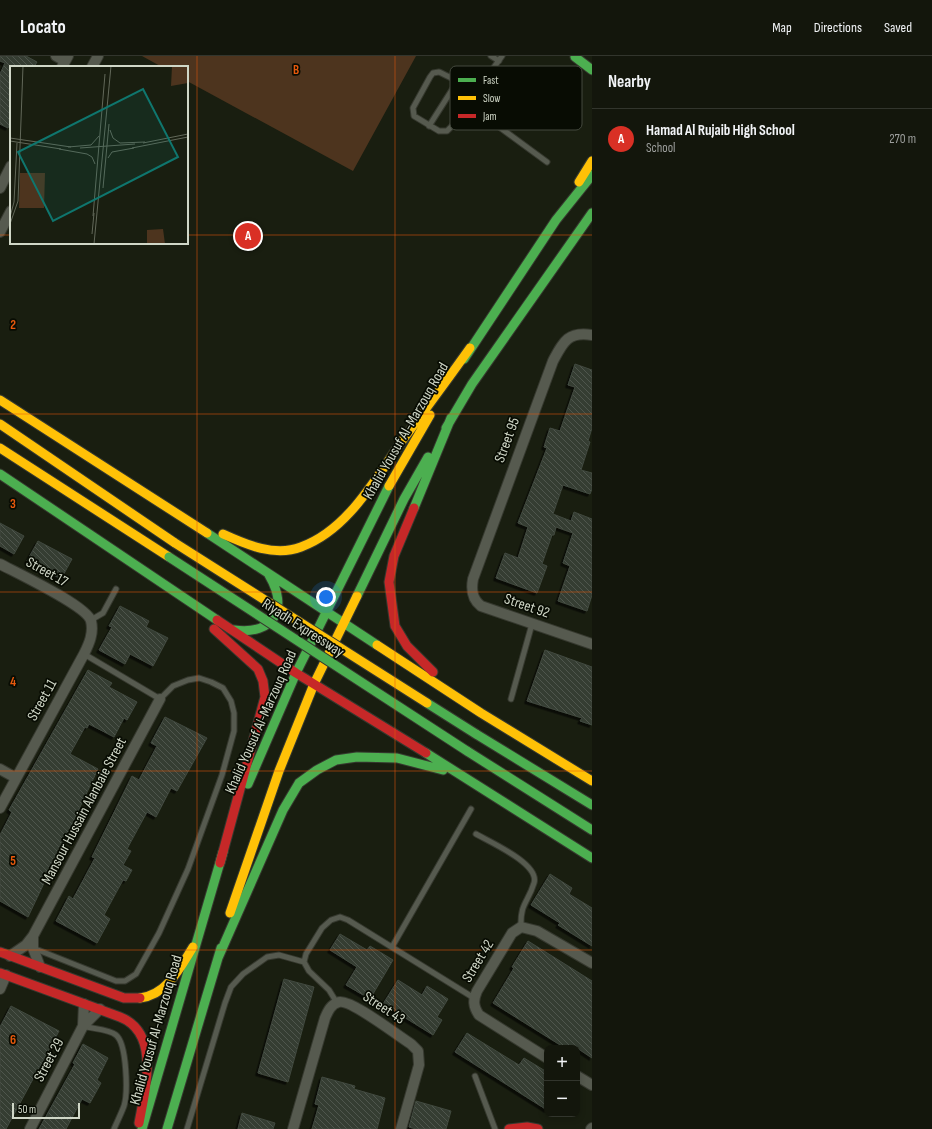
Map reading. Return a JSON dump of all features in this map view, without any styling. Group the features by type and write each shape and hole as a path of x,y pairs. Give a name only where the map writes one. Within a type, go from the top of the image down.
{"main road":[{"path":"574,56 592,66"},
{"path":"574,56 592,70"},
{"path":"556,220 592,161"},
{"name":"Khalid Yousuf Al-Marzouq Road","path":"142,1129 220,863 247,788 276,716 296,673 396,472 470,348 556,220 592,175"},
{"path":"167,1129 231,910 278,771 314,684 404,499 451,418 472,384 592,213"},
{"path":"169,508 238,541 262,549 281,550 301,547 318,539 338,524 362,496 470,348"},
{"path":"0,400 169,508 268,575 481,713 592,781"},
{"path":"451,418 394,556 389,582 391,603 395,626 407,646 424,665 481,713"},
{"name":"Riyadh Expressway","path":"0,424 175,543 476,734 592,805"},
{"name":"Riyadh Expressway","path":"0,448 467,751 592,830"},
{"path":"0,474 296,673 362,712 592,858"},
{"path":"233,630 245,633 256,632 267,626 275,618 279,607 279,595 276,584 268,575"},
{"path":"160,582 245,655 258,669 263,681 265,697 262,711 220,863"},
{"path":"347,682 354,663 368,654 378,652 392,655"},
{"path":"349,696 352,702 362,712"},
{"path":"218,958 283,810 299,783 317,770 336,760 378,756 397,758 463,776"},
{"path":"0,952 124,998 147,997 161,991 180,967 196,941"},
{"path":"47,990 55,988 58,981 53,972"},
{"path":"3,974 100,1009 128,1021 138,1029 144,1041 147,1059 138,1129"},
{"path":"509,1129 527,1127 538,1129"}],"street":[{"path":"93,66 98,56"},
{"path":"0,188 10,168"},
{"path":"0,232 10,212"},
{"name":"Street 95","path":"473,579 553,361 566,340 574,334 592,335"},
{"name":"Street 17","path":"0,564 79,607 91,620"},
{"name":"Street 92","path":"473,579 471,589 481,606 592,644"},
{"name":"Street 11","path":"0,808 84,654 91,638 91,620"},
{"name":"Mansour Hussain Alanbaie Street","path":"10,956 26,945 33,936 160,699"},
{"path":"0,769 16,778"},
{"path":"521,927 538,931 592,964"},
{"name":"Street 42","path":"521,927 512,933 474,998 476,1010 483,1018 544,1056"},
{"name":"Mansour Hussain Alanbaie Street","path":"33,936 33,948 40,967"},
{"path":"0,989 3,974"},
{"name":"Street 43","path":"337,1003 346,1002 353,1005 411,1044 418,1051 419,1065 401,1129"},
{"path":"293,1129 325,1018 329,1009 337,1003"},
{"name":"Street 29","path":"84,1004 84,1026"},
{"name":"Street 29","path":"30,1129 84,1026 100,1009"},
{"path":"580,1078 592,1085"}],"lane":[{"path":"491,56 500,58"},
{"path":"450,78 439,72 431,75 413,111 416,118 439,131 447,131 450,127"},
{"path":"429,126 450,93"},
{"path":"503,130 547,162"},
{"path":"91,620 103,613 116,589"},
{"path":"511,699 532,624"},
{"path":"33,948 121,982 129,980 136,974 159,933 188,869 222,776 234,731 234,713 231,701 223,688 199,678 188,680 173,686 160,699 84,654"},
{"path":"392,947 471,809"},
{"path":"476,834 517,858 533,871 535,878 534,884 521,911 521,927"},
{"path":"337,1003 329,990 309,971 304,962 306,954 322,928 331,920 340,917 392,947 474,998"},
{"path":"187,1129 231,987 243,974 267,957 279,955 304,962"},
{"path":"84,1026 114,1034 119,1038 122,1047 127,1090 124,1106 114,1129"},
{"path":"475,1076 495,1129"}],"shaded area":[{"path":"142,56 416,56 353,171 188,82 188,66 160,66"}],"building":[{"path":"0,56 26,56 37,62 35,66 10,66 10,123 8,128 0,124 0,74 5,63 0,61"},
{"path":"575,364 592,370 592,428 588,441 590,442 581,470 592,473 592,489 590,494 563,485 553,514 571,521 574,512 592,519 592,595 587,611 558,601 570,566 563,563 573,533 556,527 542,564 547,566 537,593 496,578 505,553 518,558 528,527 518,523 547,448 544,447 550,428 560,431 575,387 568,385"},
{"path":"0,523 24,536 14,554 0,546"},
{"path":"38,541 72,559 61,579 27,561"},
{"path":"120,606 149,621 146,627 168,638 153,666 130,654 125,664 99,650 112,627 109,626"},
{"path":"545,650 592,667 592,725 580,721 582,718 527,701"},
{"path":"88,670 112,683 109,687 137,702 127,720 124,718 114,737 89,724 87,728 85,727 70,754 98,769 28,917 0,901 0,835 12,812 9,810"},
{"path":"165,717 207,738 177,791 171,788 156,817 147,812 127,849 131,851 123,865 132,870 126,881 123,880 104,915 110,919 97,943 56,921 69,896 73,899 95,858 92,857 132,776 139,780 157,746 151,743"},
{"path":"550,874 572,888 569,894 592,908 592,946 558,925 560,923 531,905"},
{"path":"340,934 367,950 370,946 393,960 370,999 346,985 357,967 330,950"},
{"path":"528,941 592,981 592,1058 580,1050 580,1045 560,1045 493,1003 514,968 512,967"},
{"path":"284,979 314,987 288,1082 258,1073"},
{"path":"398,980 422,995 427,986 448,999 437,1017 442,1020 433,1035 383,1004"},
{"path":"11,1006 59,1031 6,1129 0,1129 0,1027"},
{"path":"467,1033 519,1065 524,1058 544,1070 544,1108 455,1052"},
{"path":"83,1044 108,1058 97,1080 101,1083 90,1103 82,1099 66,1129 39,1129 75,1064 73,1063"},
{"path":"322,1077 355,1086 354,1089 385,1098 377,1129 312,1129 319,1105 315,1104"},
{"path":"416,1101 451,1111 446,1129 416,1129 409,1127"},
{"path":"242,1113 275,1123 273,1129 238,1129"}],"traffic: fast":[{"path":"575,57 592,70"},
{"path":"464,359 556,220 592,175"},
{"path":"446,428 472,384 592,213"},
{"path":"414,508 451,418"},
{"path":"357,596 404,499 428,457"},
{"path":"0,474 217,620"},
{"path":"248,784 296,673 389,486"},
{"path":"207,533 377,645"},
{"path":"169,557 467,751"},
{"path":"234,630 259,628 268,624 274,617 278,599 275,587 269,575"},
{"path":"427,703 476,734"},
{"path":"476,734 592,805"},
{"path":"467,751 592,830"},
{"path":"426,753 592,858"},
{"path":"218,958 283,810 299,783 317,770 336,760 357,757 397,758 443,770"},
{"path":"142,1129 223,852"},
{"path":"167,1129 221,948"}],"traffic: slow":[{"path":"579,182 592,161"},
{"path":"223,534 251,546 281,551 301,547 318,539 333,529 371,487 402,441 470,348"},
{"path":"0,400 207,533"},
{"path":"389,486 430,415"},
{"path":"0,424 175,543"},
{"path":"0,448 169,557"},
{"path":"175,543 427,703"},
{"path":"230,913 279,771 314,684 357,596"},
{"path":"377,645 481,713 592,781"},
{"path":"140,998 158,992 165,986 178,972 193,947"}],"traffic: jam":[{"path":"414,508 394,556 389,582 395,626 407,646 433,672"},
{"path":"217,620 296,673 426,753"},
{"path":"214,629 258,669 263,681 265,697 220,863"},
{"path":"0,952 124,998 140,998"},
{"path":"0,973 120,1017 133,1025 141,1036 146,1049 147,1064 139,1123"},
{"path":"509,1129 527,1127 538,1129"}],"place":[{"name":"Hamad Al Rujaib High School","path":"248,236"}]}
